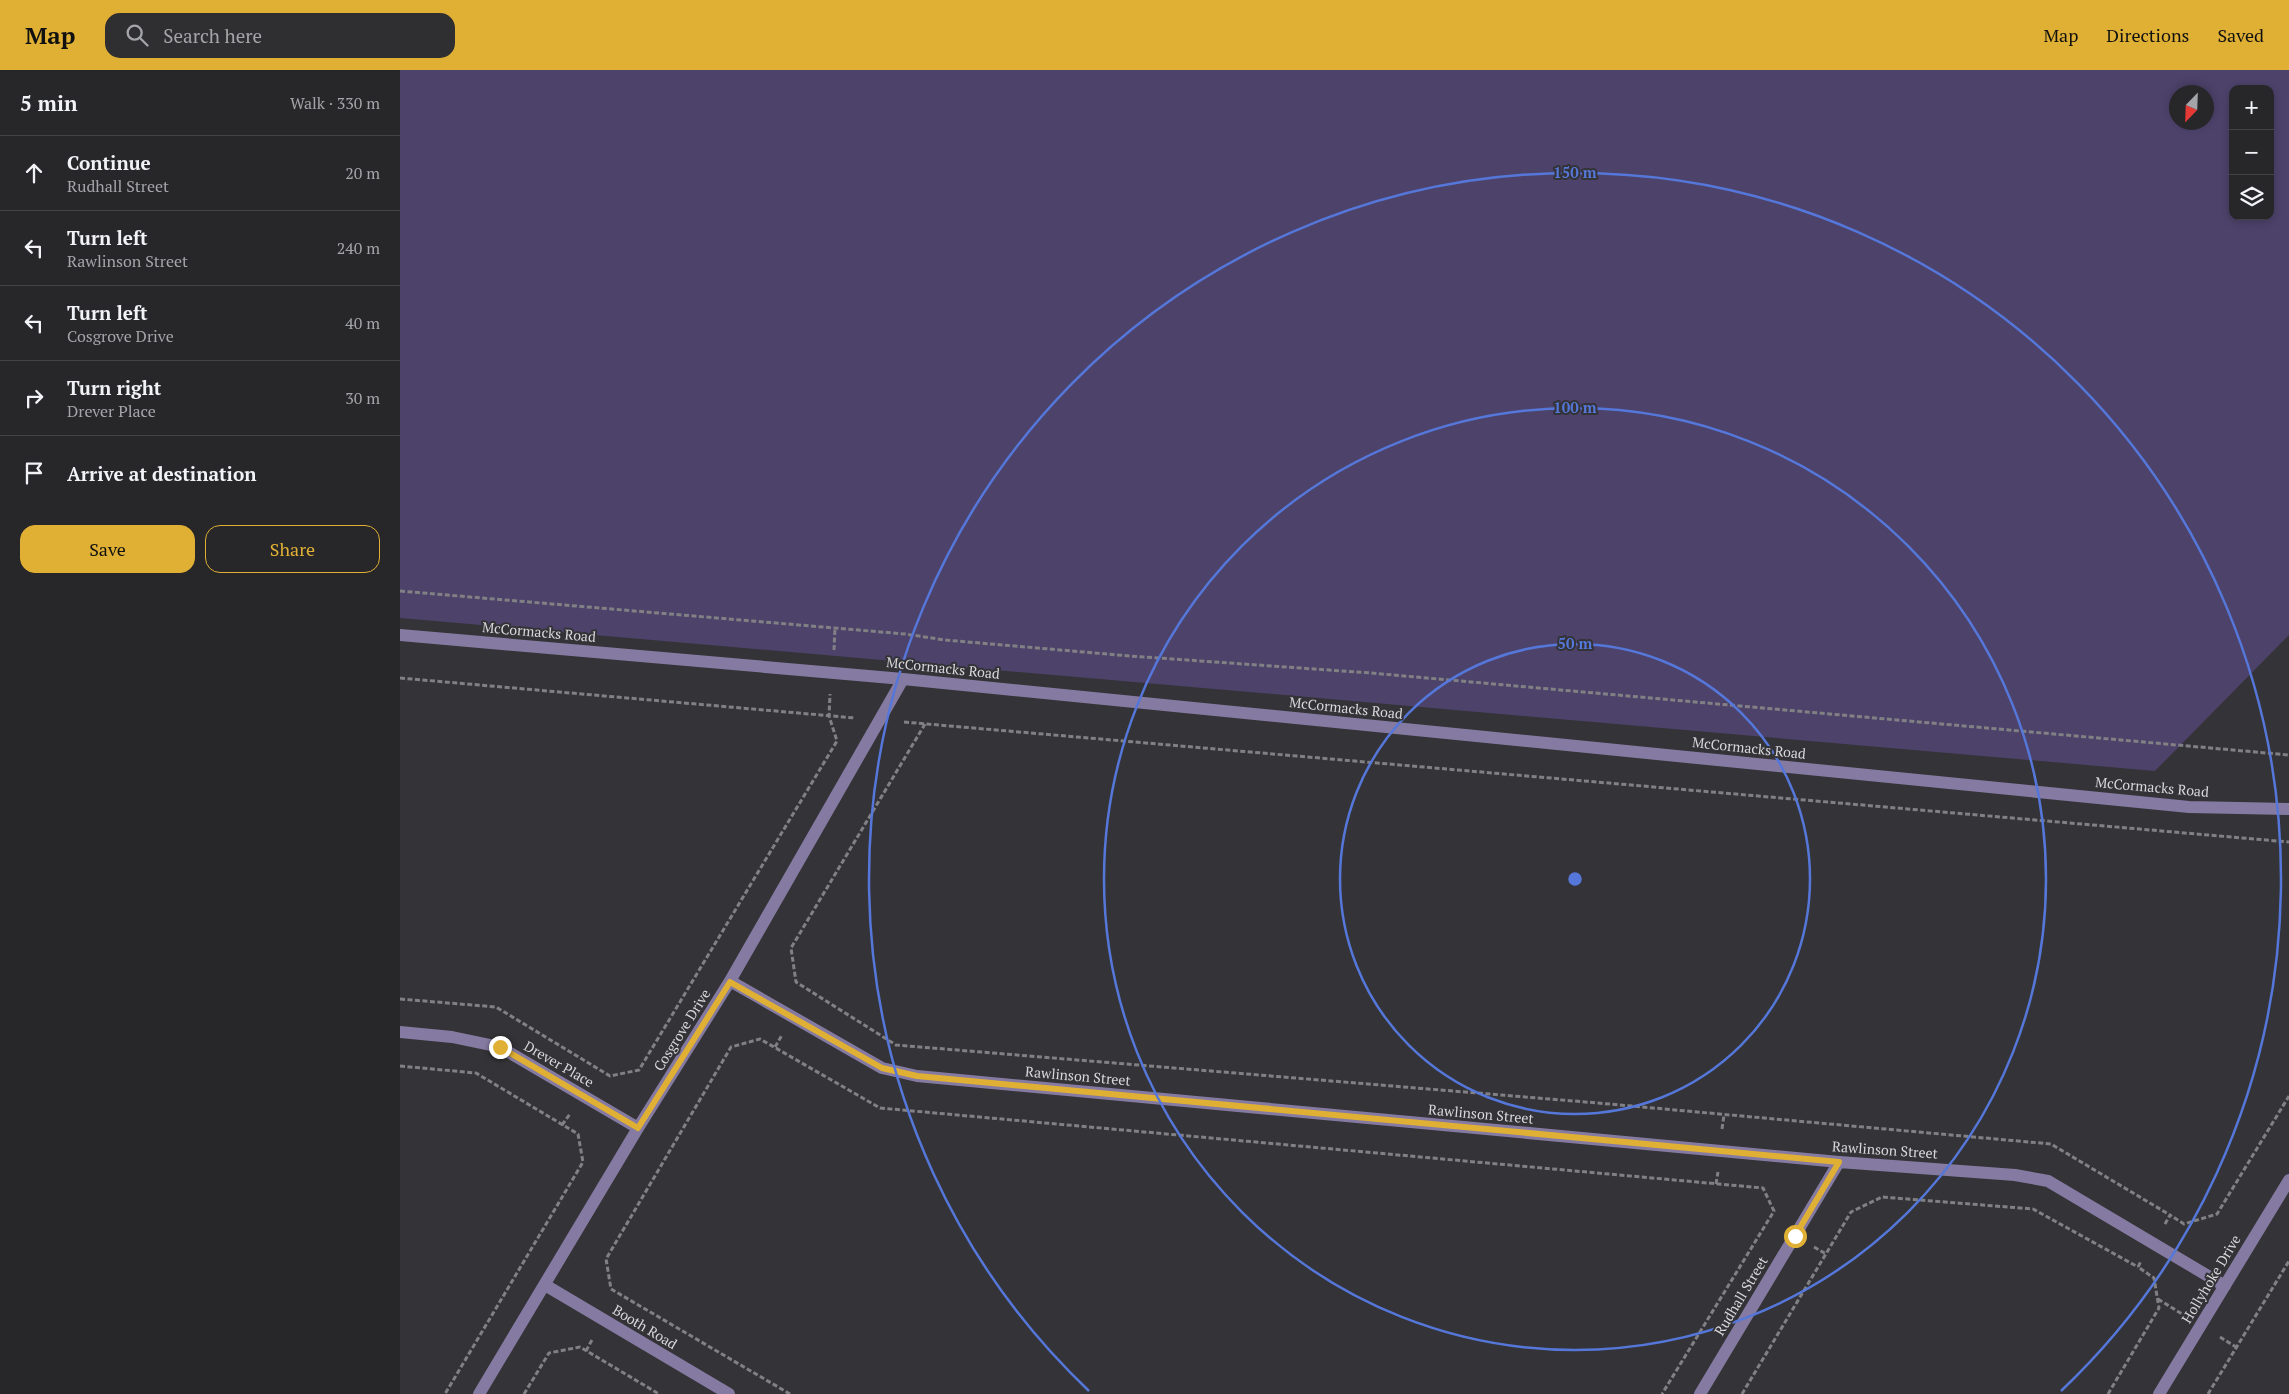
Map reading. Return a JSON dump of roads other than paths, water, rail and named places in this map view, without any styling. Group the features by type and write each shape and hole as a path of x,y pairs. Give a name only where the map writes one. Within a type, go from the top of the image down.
{"street":[{"name":"McCormacks Road","path":"400,635 903,679 2189,807 2289,809"},
{"name":"Cosgrove Drive","path":"479,1394 638,1128 730,982 903,679"},
{"name":"Rawlinson Street","path":"730,982 882,1068 917,1076 1839,1162 2015,1175 2048,1181 2225,1286"},
{"name":"Drever Place","path":"400,1032 452,1037 500,1047 638,1128"},
{"name":"Rudhall Street","path":"1700,1394 1839,1162"},
{"name":"Hollyhoke Drive","path":"2159,1394 2289,1180"},
{"name":"Booth Road","path":"545,1285 729,1394"}]}
